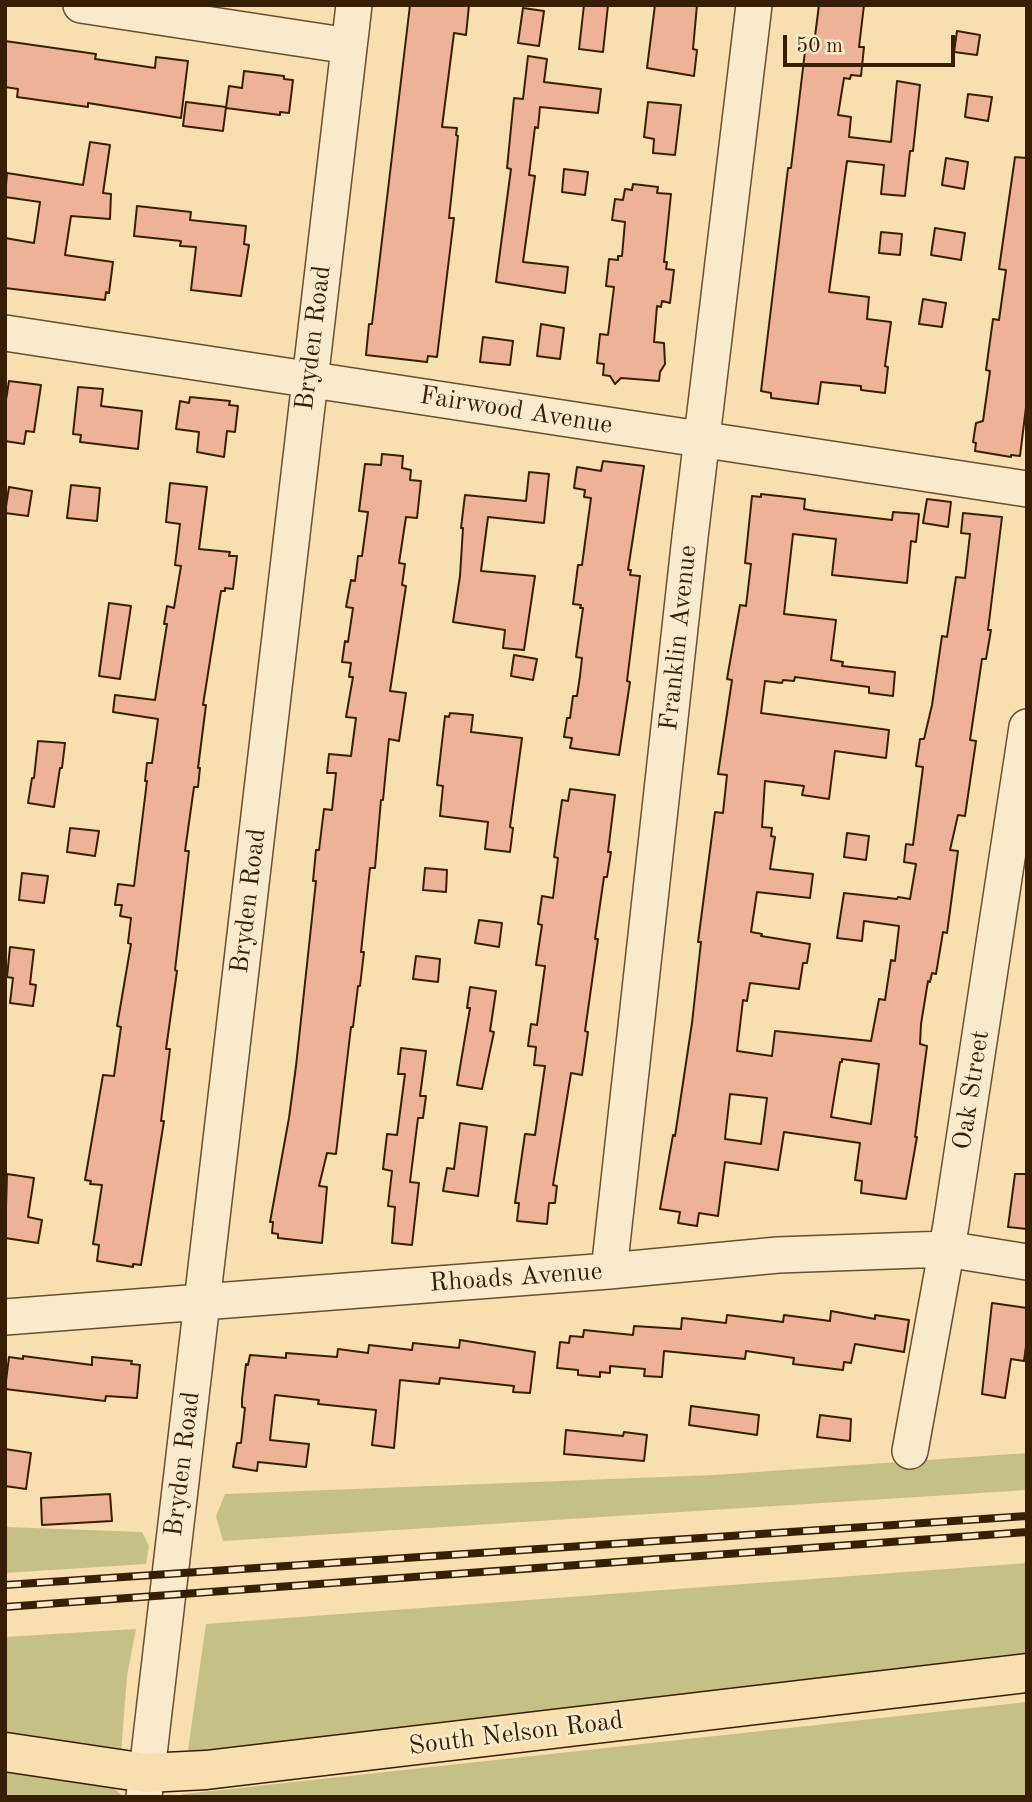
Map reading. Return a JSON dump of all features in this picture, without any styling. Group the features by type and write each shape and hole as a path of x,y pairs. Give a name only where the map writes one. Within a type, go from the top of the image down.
{"main road":[{"name":"South Nelson Road","path":"5,1752 145,1785 206,1770 1027,1673"}],"street":[{"path":"81,5 349,46"},
{"name":"Bryden Road","path":"145,1785 354,5"},
{"name":"Franklin Avenue","path":"609,1271 690,537 754,5"},
{"name":"Fairwood Avenue","path":"5,333 1027,489"},
{"name":"Oak Street","path":"910,1451 946,1249 1027,727"},
{"name":"Rhoads Avenue","path":"5,1317 609,1271 778,1255 946,1249 1027,1262"}],"shaded area":[{"path":"1027,1453 1027,1490 223,1541 216,1516 225,1494 714,1475"},
{"path":"5,1527 142,1532 149,1546 146,1564 5,1573"},
{"path":"1027,1563 1027,1660 193,1758 193,1752 188,1750 206,1624"},
{"path":"136,1629 127,1676 121,1753 5,1738 5,1637"},
{"path":"1027,1702 1027,1797 174,1797 184,1794"},
{"path":"5,1769 112,1787 124,1797 5,1797"}],"building":[{"path":"410,5 469,5 466,35 454,33 442,127 457,128 449,218 454,218 437,357 428,356 427,362 366,355"},
{"path":"584,5 608,5 603,52 579,49"},
{"path":"655,5 697,5 693,49 697,50 694,76 647,68"},
{"path":"819,5 864,5 859,47 864,47 861,76 851,75 850,79 844,78 838,115 851,117 849,137 891,142 897,81 920,85 905,196 881,194 884,165 847,161 829,292 869,297 867,319 891,322 885,366 888,367 885,393 861,390 861,386 821,382 818,404 771,398 771,393 761,391 806,43 814,44"},
{"path":"523,8 544,11 539,46 518,43"},
{"path":"957,31 980,35 977,55 954,52"},
{"path":"5,41 96,54 95,59 155,68 156,57 188,61 181,118 88,103 88,107 17,97 18,89 5,87"},
{"path":"528,56 547,59 544,82 601,89 598,113 540,107 538,128 535,127 529,175 535,176 523,262 568,267 565,293 496,282 511,169 507,168 514,98 523,99"},
{"path":"244,71 284,76 284,79 293,80 289,113 280,112 280,115 226,108 229,86 242,88"},
{"path":"968,94 992,97 988,121 965,117"},
{"path":"186,102 226,107 223,131 183,126"},
{"path":"648,102 681,105 675,155 653,153 654,139 644,137"},
{"path":"90,142 110,145 103,193 111,194 110,219 71,216 65,255 113,262 109,293 106,292 105,300 5,288 5,238 34,243 40,202 5,197 7,173 83,185"},
{"path":"1015,157 1027,158 1027,399 1020,456 1011,457 975,451 976,443 973,442 976,423 983,421 993,319 999,320 1006,270 999,269"},
{"path":"946,158 968,162 964,189 942,185"},
{"path":"564,169 588,172 585,195 562,192"},
{"path":"633,184 658,187 657,193 671,194 664,262 667,262 666,269 674,270 670,303 662,301 661,307 657,306 654,342 664,343 665,364 659,381 621,378 615,384 610,376 603,375 604,364 597,363 600,334 608,335 614,287 606,286 609,259 618,260 618,256 622,256 625,222 612,220 615,199 623,200 625,189 632,190"},
{"path":"137,206 191,212 190,220 246,226 244,244 249,245 241,296 191,290 196,247 180,246 181,241 134,236"},
{"path":"935,228 965,233 961,260 931,255"},
{"path":"881,232 902,234 900,255 879,253"},
{"path":"923,299 946,303 942,327 919,324"},
{"path":"541,324 564,328 560,359 537,356"},
{"path":"483,337 513,341 510,365 480,362"},
{"path":"9,381 41,385 34,432 26,431 24,444 5,441 5,406"},
{"path":"78,387 103,389 101,406 142,411 138,449 80,442 81,435 73,434"},
{"path":"190,397 230,401 229,405 238,406 235,432 227,431 224,457 197,452 199,432 176,429 180,401 189,403"},
{"path":"382,454 403,456 402,468 411,470 410,480 421,481 417,518 406,517 399,563 405,564 402,585 406,586 390,691 406,693 399,741 389,739 375,868 370,868 360,986 351,1027 336,1154 327,1153 319,1186 327,1187 322,1243 278,1238 278,1234 272,1233 273,1222 270,1222 296,1066 316,881 313,881 316,850 319,850 324,809 332,810 336,773 327,773 329,754 351,756 356,718 346,717 353,677 349,677 351,663 342,662 353,608 346,607 351,580 355,581 358,556 362,556 368,512 359,511 365,464 381,465"},
{"path":"603,461 644,466 628,570 631,570 630,575 640,576 627,681 630,682 619,755 570,748 572,738 564,737 573,696 577,696 580,676 582,658 576,657 583,608 573,604 578,565 582,565 591,498 584,497 585,490 574,488 577,467 601,471"},
{"path":"529,472 549,474 544,523 488,517 481,571 535,576 524,650 503,648 505,630 453,622 460,576 465,495 526,501"},
{"path":"170,483 207,487 199,549 230,552 229,556 237,556 233,589 225,588 225,591 221,591 203,705 206,705 198,787 194,787 185,851 189,851 166,1049 170,1049 161,1121 164,1121 141,1265 133,1264 133,1267 97,1261 99,1245 93,1244 102,1185 90,1184 91,1181 85,1180 103,1075 114,1076 121,1027 117,1026 131,944 128,943 131,918 120,916 122,905 115,905 118,884 134,886 147,763 152,763 158,719 113,712 115,695 155,700 167,624 164,624 167,606 174,608 181,566 175,565 180,524 166,522"},
{"path":"71,485 100,488 97,521 67,518"},
{"path":"9,487 32,491 28,516 5,513"},
{"path":"761,494 805,499 804,509 892,520 893,512 919,514 916,542 911,541 907,583 832,575 836,539 793,534 784,614 836,620 831,660 843,662 842,666 895,672 893,696 869,693 869,687 795,677 794,681 783,680 782,683 765,681 761,713 889,730 886,758 835,751 829,799 802,795 804,786 765,781 762,827 772,828 771,836 775,837 770,869 813,874 810,898 757,892 751,932 810,944 807,963 803,963 799,989 750,983 747,1001 743,1000 737,1051 772,1056 775,1031 871,1041 879,999 885,1000 891,960 895,961 899,926 864,921 862,941 837,938 844,893 910,899 916,864 904,862 906,844 913,845 923,767 916,766 920,739 924,739 932,705 942,636 947,637 956,577 965,578 970,534 961,533 963,513 1002,517 988,630 991,630 986,659 982,659 970,740 976,741 965,816 958,815 950,850 958,851 947,933 943,932 936,974 932,973 930,982 928,981 921,1024 920,1044 927,1046 917,1137 906,1199 861,1193 862,1181 855,1180 860,1143 784,1132 778,1170 725,1162 718,1216 699,1213 697,1226 678,1223 680,1212 660,1209 673,1135 675,1136 692,1023 701,942 698,942 715,812 723,813 727,775 718,774 732,680 727,679 740,605 746,606 751,564 745,563 752,496 761,497","holes":["842,1059 879,1064 871,1124 831,1117","730,1094 767,1098 761,1144 725,1139"]},
{"path":"927,499 951,502 948,527 923,523"},
{"path":"109,603 131,606 120,679 99,676"},
{"path":"514,655 537,659 533,680 511,676"},
{"path":"450,713 473,715 471,732 522,738 510,827 513,828 510,852 485,849 488,822 440,816 443,786 437,785 445,716 449,717"},
{"path":"38,741 65,743 54,807 28,803"},
{"path":"570,789 615,795 608,852 611,852 607,877 604,877 595,939 598,939 585,1031 588,1032 582,1075 571,1073 553,1185 557,1186 555,1203 549,1203 547,1224 517,1221 519,1203 515,1203 525,1134 535,1135 545,1066 534,1065 536,1047 528,1046 531,1024 537,1025 545,966 536,965 542,925 538,924 542,896 553,898 558,858 554,857 562,800 568,801"},
{"path":"70,828 99,831 95,856 67,852"},
{"path":"847,833 869,836 866,860 844,857"},
{"path":"425,868 447,870 446,892 423,890"},
{"path":"22,873 48,876 44,903 19,900"},
{"path":"479,920 502,923 499,947 475,943"},
{"path":"10,947 34,950 30,984 36,985 33,1006 10,1003 13,978 7,977"},
{"path":"416,956 440,959 438,982 413,979"},
{"path":"470,987 496,991 490,1031 494,1032 482,1089 457,1085 470,1008 467,1008"},
{"path":"401,1048 426,1051 420,1096 426,1096 423,1118 418,1118 410,1182 419,1183 412,1245 392,1243 395,1207 388,1206 392,1171 383,1169 387,1134 397,1135 405,1074 398,1074"},
{"path":"460,1123 487,1127 478,1196 443,1191 447,1168 454,1169"},
{"path":"7,1174 34,1178 28,1217 42,1220 38,1243 5,1238"},
{"path":"1015,1174 1027,1174 1027,1229 1008,1227"},
{"path":"992,1303 1027,1308 1024,1361 1011,1359 1005,1398 982,1394"},
{"path":"831,1311 875,1319 875,1315 909,1320 904,1352 855,1344 851,1363 844,1362 843,1370 793,1364 794,1358 746,1351 745,1359 664,1351 662,1377 644,1376 645,1369 610,1366 610,1373 600,1372 600,1377 578,1375 578,1370 557,1368 560,1342 569,1343 570,1336 583,1337 584,1330 633,1335 634,1326 681,1329 682,1318 726,1323 727,1315 783,1322 784,1315 830,1321"},
{"path":"460,1340 535,1352 530,1393 513,1392 514,1386 440,1378 439,1384 400,1380 394,1448 372,1445 376,1410 318,1404 319,1400 275,1395 270,1440 309,1444 306,1467 258,1462 257,1471 233,1467 237,1443 241,1443 245,1408 242,1407 242,1399 246,1364 248,1365 250,1355 286,1358 286,1353 337,1357 338,1349 368,1353 369,1345 412,1350 413,1343 459,1348"},
{"path":"23,1356 92,1365 92,1357 132,1361 131,1364 140,1365 137,1398 106,1396 105,1401 5,1389 9,1357 23,1359"},
{"path":"691,1406 759,1415 757,1435 689,1425"},
{"path":"820,1415 851,1419 850,1441 817,1437"},
{"path":"566,1430 623,1436 624,1432 647,1435 644,1461 564,1454"},
{"path":"5,1449 31,1453 26,1489 5,1486"},
{"path":"110,1494 112,1521 42,1525 41,1498"}],"railway":[{"path":"5,1585 1027,1516"},
{"path":"5,1607 1027,1532"}]}
